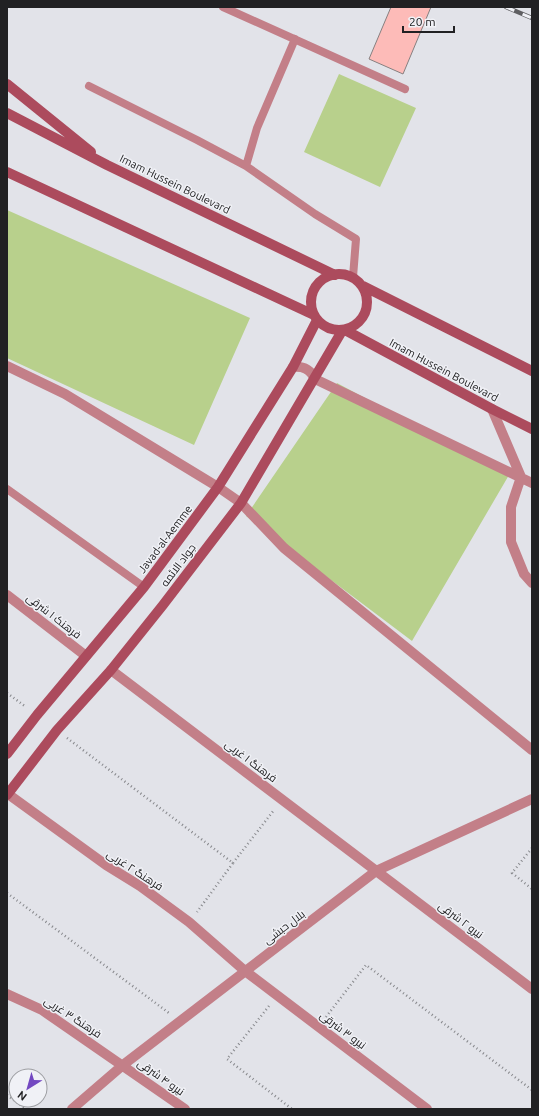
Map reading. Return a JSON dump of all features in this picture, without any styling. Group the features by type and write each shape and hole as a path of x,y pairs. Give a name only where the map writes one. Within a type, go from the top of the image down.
{"main road":[{"path":"7,84 107,165"},
{"name":"Imam Hussein Boulevard","path":"7,113 107,165 335,275"},
{"path":"7,172 315,318"},
{"path":"363,286 368,296 368,308 363,319 354,327 344,331 331,330 320,324 315,318 310,302 313,291 320,281 330,275 342,274 354,277 363,286 532,371"},
{"name":"Javad-al-Aemme","path":"7,754 37,715 144,587 218,487 292,367 315,318"},
{"name":"Imam Hussein Boulevard","path":"344,331 492,410 532,429"},
{"name":"جواد الائمه","path":"8,795 57,730 111,670 163,605 241,503 344,331"}],"street":[{"path":"7,366 65,394 218,487 241,503 284,548 532,750"},
{"path":"292,367 304,367 313,374 315,379 532,483"},
{"path":"492,410 521,477 511,507 511,542 524,574 532,583"},
{"name":"فرهنک ۱ شرقی","path":"7,595 86,656"},
{"name":"فرهنگ ۱ غربی","path":"111,670 376,871"},
{"name":"فرهنگ ۲ غربی","path":"8,795 106,865 140,886 188,922 245,971"},
{"name":"بلال حبشی","path":"72,1109 123,1065 376,871 532,799"},
{"name":"نیرو ۲ شرقی","path":"376,871 532,989"},
{"name":"نیرو ۳ شرقی","path":"245,971 427,1109"},
{"name":"فرهنگ ۳ غربی","path":"7,994 42,1010 123,1065"},
{"name":"نیرو ۴ شرقی","path":"123,1065 185,1109"}],"lane":[{"path":"223,7 405,89"},
{"path":"246,166 257,128 295,39"},
{"path":"89,86 246,166 315,214 356,239 354,277"},
{"path":"7,489 144,587"}],"path":[{"path":"7,693 37,715"},
{"path":"57,730 233,864"},
{"path":"188,922 282,799"},
{"path":"532,848 512,873 532,889"},
{"path":"7,893 180,1021"},
{"path":"318,1027 366,965 532,1090"},
{"path":"277,996 227,1059 292,1109"},
{"path":"7,1095 26,1109"}],"green space":[{"path":"339,74 416,108 380,187 304,152"},
{"path":"7,210 250,318 194,445 7,358"},
{"path":"337,383 509,475 412,641 246,516"}],"building":[{"path":"391,7 431,7 403,74 369,59"}],"railway":[{"path":"506,7 532,18"}]}
